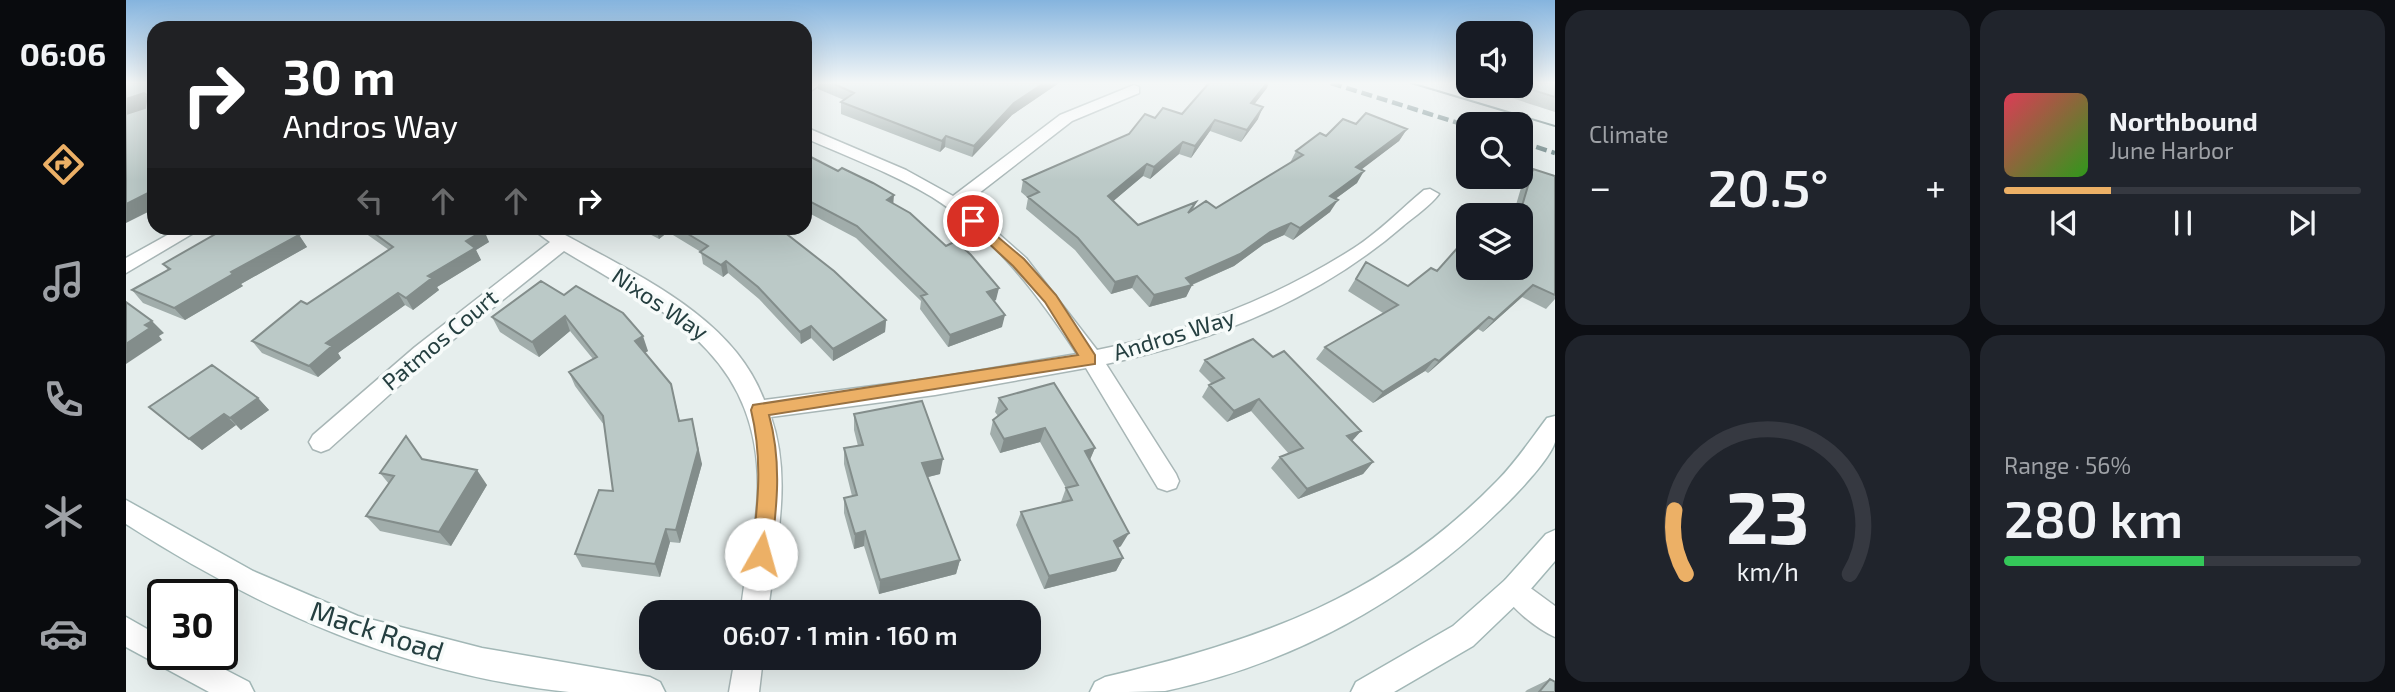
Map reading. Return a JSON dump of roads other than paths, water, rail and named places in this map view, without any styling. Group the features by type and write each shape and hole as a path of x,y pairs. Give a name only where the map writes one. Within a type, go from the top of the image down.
{"street":[{"path":"954,204 1072,115"},
{"path":"812,135 899,175 954,204 1018,262 1050,298 1167,481"},
{"name":"Andros Way","path":"759,410 1089,360 1181,336 1252,311 1313,283 1363,252 1404,220 1430,194"},
{"path":"126,266 180,235"},
{"name":"Nixos Way","path":"552,235 703,328 729,355 759,410 768,442 770,486 756,600"},
{"name":"Patmos Court","path":"321,442 422,353 563,242"},
{"path":"1105,692 1233,656 1314,624 1387,587 1440,547 1501,494 1555,425"},
{"name":"Mack Road","path":"126,511 213,566 319,616 402,643 480,662 650,692"},
{"path":"1366,692 1463,636 1514,589 1555,542"},
{"path":"1514,589 1555,623"},
{"path":"126,631 147,644"},
{"path":"196,670 239,692"},
{"path":"744,692 747,670"}],"tram line":[{"path":"1519,115 1555,126"}],"railway":[{"path":"1434,115 1456,122"},
{"path":"1533,146 1555,153"}]}
